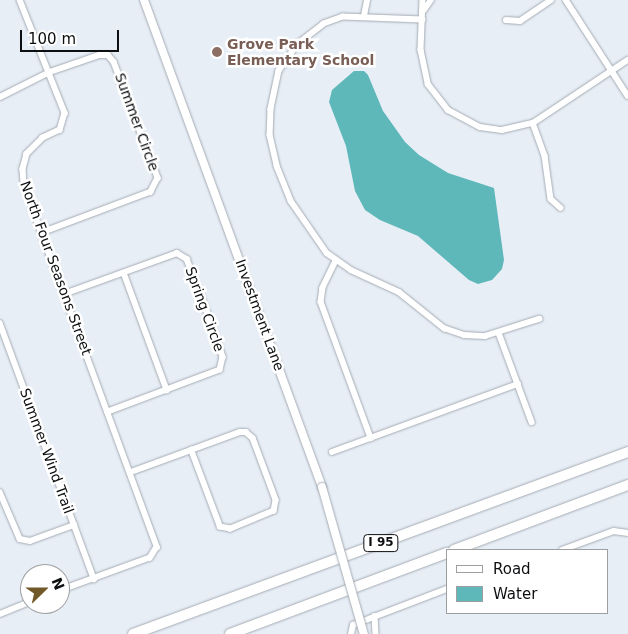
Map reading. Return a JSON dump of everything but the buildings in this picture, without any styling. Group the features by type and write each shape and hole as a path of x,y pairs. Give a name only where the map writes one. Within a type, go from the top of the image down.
{"highway":[{"name":"I 95","path":"133,634 628,452"},
{"path":"457,549 628,486"},
{"name":"I 95","path":"230,634 446,553"}],"street":[{"name":"North Four Seasons Street","path":"20,0 65,113 60,130 43,138 27,154 23,169 24,185 131,472 157,552 150,558 94,579"},
{"name":"Investment Lane","path":"144,0 322,486 364,634"},
{"path":"364,16 367,0"},
{"path":"423,0 421,50 424,72 434,93 448,110 471,124 491,130 513,129 533,123 628,60"},
{"path":"424,10 431,0"},
{"path":"506,20 520,21 551,0"},
{"path":"566,0 614,70 628,96"},
{"path":"423,20 364,16 334,20 298,44 279,71 271,109 272,146 286,190 312,235 336,261 391,287 444,328 475,336 499,334 539,319"},
{"name":"Summer Circle","path":"42,233 152,192 158,184 112,58 99,55 50,72"},
{"path":"0,97 50,72"},
{"path":"533,123 545,156 551,199 561,208"},
{"name":"Spring Circle","path":"64,294 173,254 183,255 207,311 223,357 222,366 167,390 108,412"},
{"path":"336,261 323,288 321,302 371,438"},
{"path":"124,272 167,390"},
{"name":"Summer Wind Trail","path":"0,323 94,579"},
{"path":"499,334 532,422"},
{"path":"332,452 518,384"},
{"path":"131,472 240,432 250,434 276,500 274,511 231,529 220,527 191,450"},
{"path":"0,492 20,539 30,541 74,525"},
{"path":"565,549 621,530 628,533"},
{"path":"70,587 94,579"},
{"path":"352,634 353,625 446,589"},
{"path":"0,614 20,606"},
{"path":"375,616 376,634"}],"water":[{"path":"354,71 364,71 368,75 383,111 405,142 419,155 448,173 494,188 504,260 502,269 492,280 478,284 469,280 418,236 380,220 365,210 355,191 346,146 329,102 332,90"}],"place":[{"name":"Grove Park Elementary School","path":"217,52"}]}
